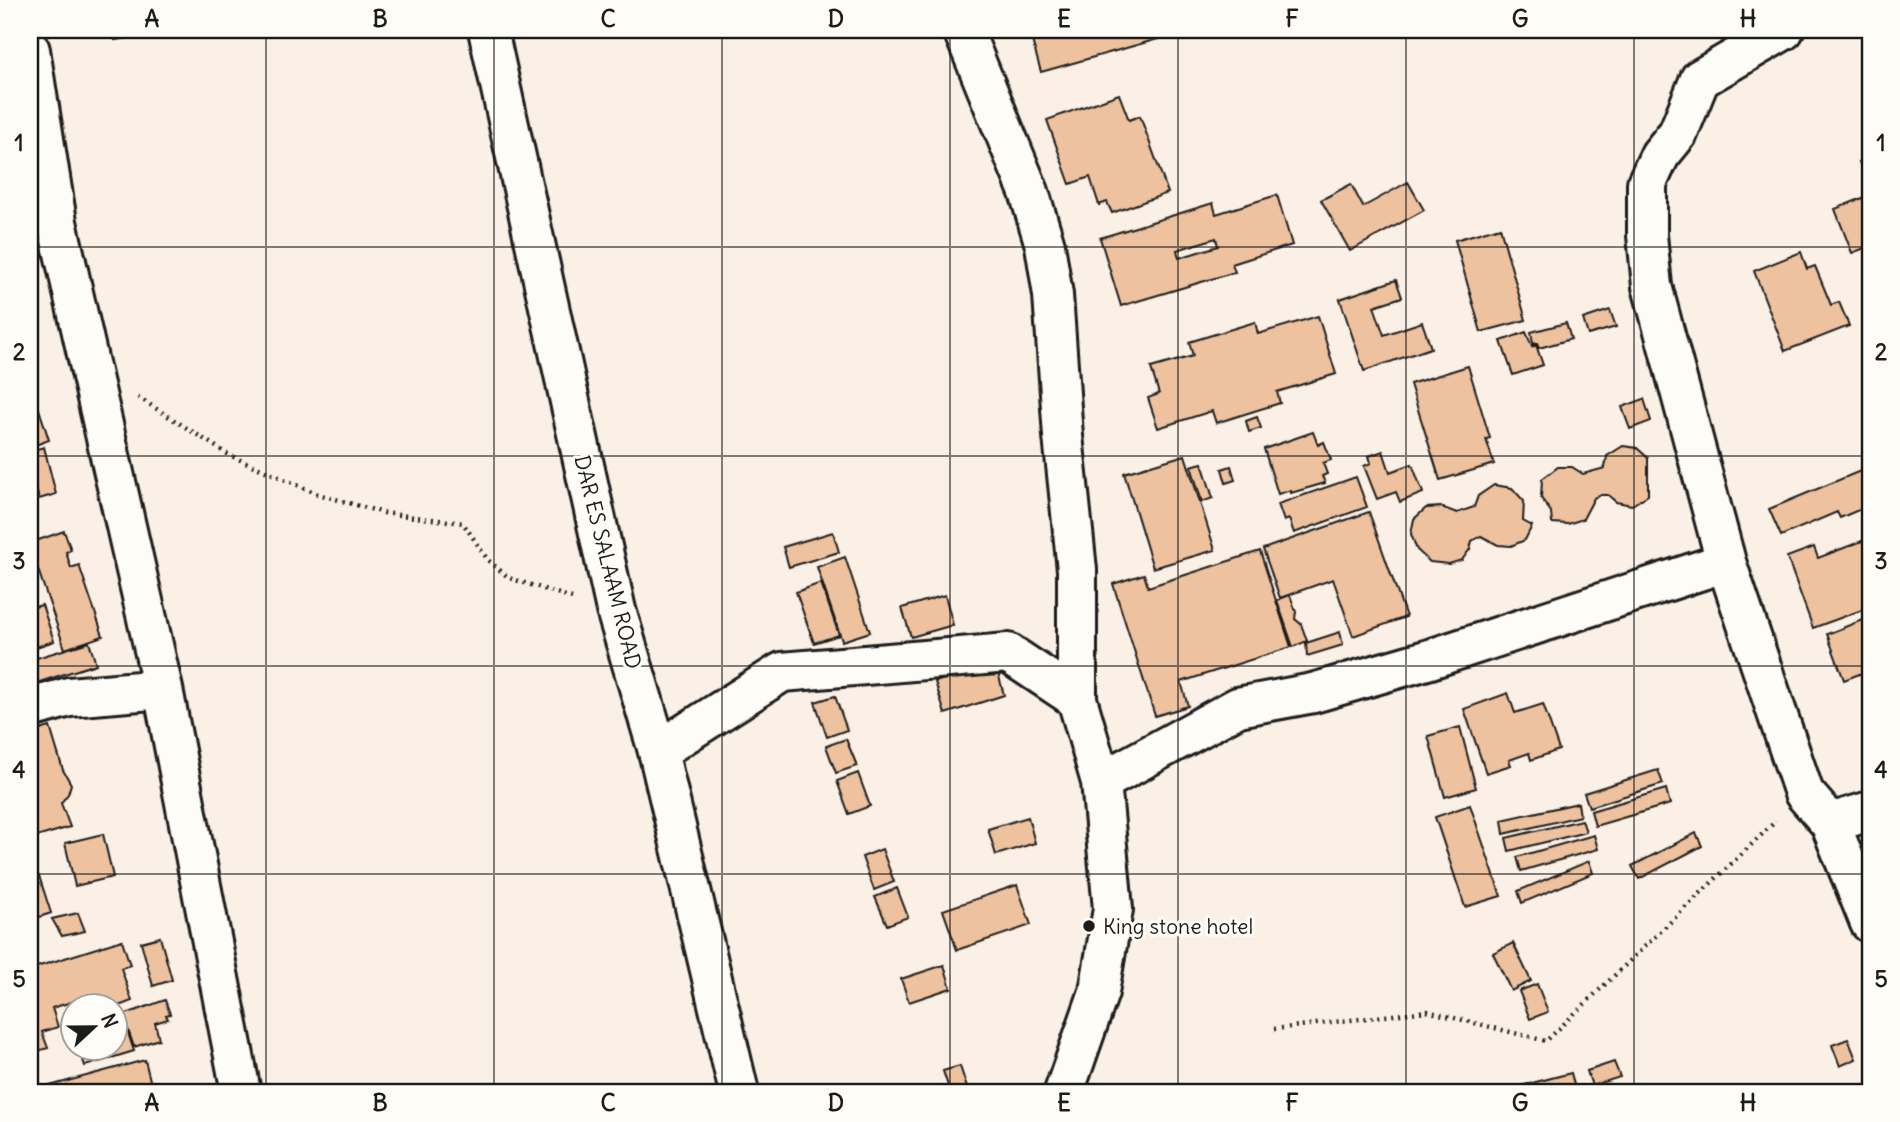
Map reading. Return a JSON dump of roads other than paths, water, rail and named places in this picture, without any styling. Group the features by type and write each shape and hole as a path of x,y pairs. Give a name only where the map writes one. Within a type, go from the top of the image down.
{"main road":[{"name":"DAR ES SALAAM ROAD","path":"488,30 615,610 658,751 738,1092"},
{"path":"963,30 1029,192 1049,270 1077,570 1077,699 1101,782 1113,909 1099,992 1063,1092"},
{"path":"1784,30 1700,79 1678,133 1660,155 1647,183 1647,235 1652,286 1726,562 1804,793 1830,823 1870,923"},
{"path":"30,50 43,221 88,363 163,689 241,1092"},
{"path":"1101,782 1238,708 1313,693 1430,659 1726,562"},
{"path":"658,751 782,672 1007,653 1077,699"},
{"path":"30,708 69,697 163,689"},
{"path":"1830,823 1870,811"}],"place":[{"name":"King stone hotel","path":"1089,926"}]}
